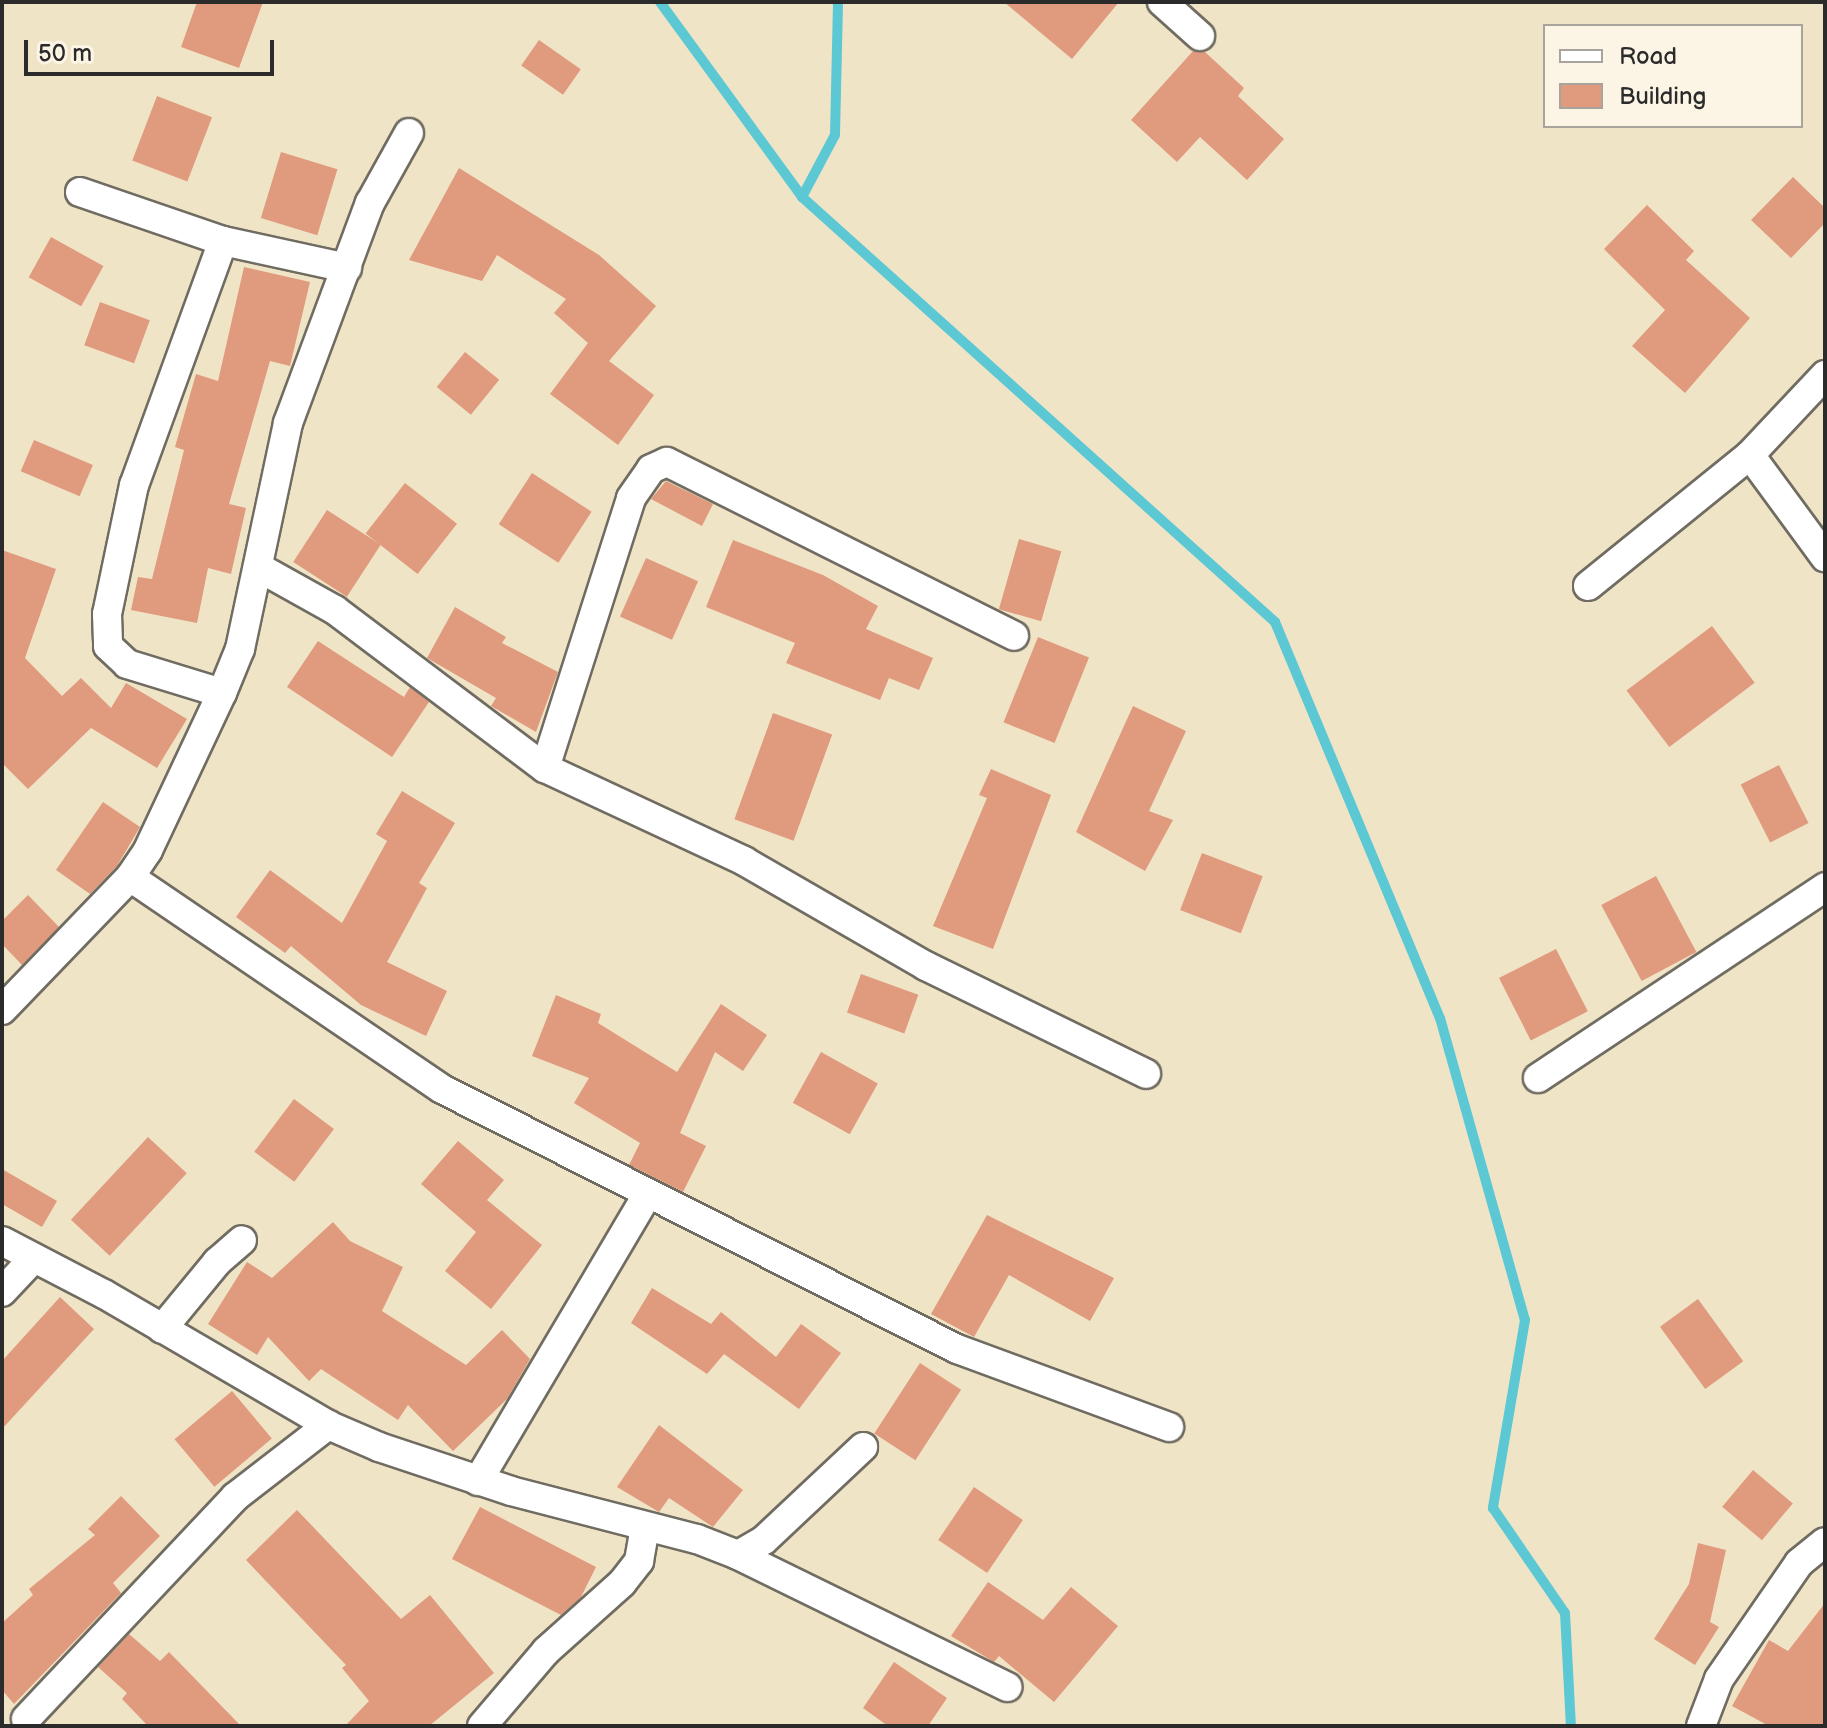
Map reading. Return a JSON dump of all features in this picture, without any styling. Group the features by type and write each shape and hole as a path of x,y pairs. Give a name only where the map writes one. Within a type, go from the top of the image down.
{"street":[{"path":"1162,2 1200,36"},
{"path":"2,1010 130,877 148,850 222,693 240,649 288,423 370,203 409,133"},
{"path":"80,192 223,241 347,268"},
{"path":"222,693 127,664 108,646 107,614 134,485 223,241"},
{"path":"1588,586 1750,455 1825,375"},
{"path":"1750,455 1825,557"},
{"path":"545,768 631,498 651,469 667,462 1014,636"},
{"path":"258,567 335,610 545,768 744,861 926,966 1146,1074"},
{"path":"130,877 442,1089 957,1349 1169,1427"},
{"path":"1538,1078 1825,887"},
{"path":"478,1481 648,1193"},
{"path":"162,1329 217,1262 242,1240"},
{"path":"2,1241 328,1425 478,1481 738,1555 1007,1687"},
{"path":"2,1292 33,1259"},
{"path":"26,1719 235,1497 328,1425"},
{"path":"738,1555 764,1540 863,1447"},
{"path":"482,1726 546,1651 622,1583 639,1561 645,1527"},
{"path":"1701,1726 1719,1679 1799,1563 1825,1542"}],"building":[{"path":"197,2 263,2 239,68 181,47"},
{"path":"1004,2 1119,2 1072,59"},
{"path":"539,40 581,69 563,95 521,65"},
{"path":"1193,51 1205,52 1244,88 1238,96 1284,139 1247,180 1200,137 1177,162 1131,120"},
{"path":"157,96 212,117 187,182 132,160"},
{"path":"281,152 337,169 317,235 261,218"},
{"path":"459,168 599,255 656,306 609,361 654,395 618,445 550,394 588,343 554,313 566,299 497,255 482,281 409,260"},
{"path":"1793,177 1825,208 1825,223 1791,258 1751,220"},
{"path":"1647,205 1694,251 1686,260 1750,318 1685,393 1632,346 1665,310 1604,249"},
{"path":"51,237 103,266 81,306 29,277"},
{"path":"244,267 310,282 290,366 270,361 229,504 246,508 231,574 208,568 197,623 131,610 138,577 152,579 184,450 175,447 196,374 218,381"},
{"path":"100,302 150,320 134,363 84,345"},
{"path":"465,352 499,380 471,415 437,387"},
{"path":"34,440 93,465 80,496 21,471"},
{"path":"532,473 592,512 558,563 499,524"},
{"path":"666,481 713,504 702,526 651,499"},
{"path":"405,483 457,524 418,574 366,533"},
{"path":"327,510 381,545 347,597 293,562"},
{"path":"1019,539 1061,551 1041,621 999,609"},
{"path":"733,540 823,575 878,606 866,629 933,658 919,690 889,678 880,700 786,663 795,643 706,607"},
{"path":"2,550 56,569 25,658 62,696 81,678 111,708 126,683 187,719 157,768 91,728 28,789 2,763"},
{"path":"646,558 698,581 672,640 620,616"},
{"path":"455,607 506,637 502,643 558,672 536,732 491,706 496,698 427,658"},
{"path":"1712,626 1755,683 1669,747 1627,690"},
{"path":"1038,637 1089,658 1055,743 1004,722"},
{"path":"318,641 404,697 410,687 429,702 392,757 287,687"},
{"path":"1133,706 1186,731 1149,811 1173,820 1145,871 1076,832"},
{"path":"773,713 832,735 794,841 734,819"},
{"path":"1779,765 1809,823 1770,842 1741,785"},
{"path":"991,769 1051,795 993,949 933,926 987,798 979,795"},
{"path":"402,791 455,823 419,883 427,888 387,962 447,991 426,1036 361,1005 291,946 285,953 236,917 270,870 342,923 387,841 376,834"},
{"path":"103,802 140,827 117,866 90,894 56,870"},
{"path":"1202,853 1263,876 1241,933 1180,910"},
{"path":"1656,876 1696,952 1642,981 1601,905"},
{"path":"28,895 59,927 22,965 2,944 2,921"},
{"path":"1556,949 1588,1011 1531,1040 1499,978"},
{"path":"861,974 918,995 904,1033 847,1013"},
{"path":"556,995 601,1014 598,1023 677,1072 721,1004 767,1035 743,1071 715,1052 680,1133 706,1146 683,1192 629,1165 640,1143 574,1103 589,1078 532,1056"},
{"path":"821,1052 878,1084 850,1134 793,1103"},
{"path":"294,1099 334,1129 294,1182 254,1152"},
{"path":"148,1137 187,1173 110,1256 71,1220"},
{"path":"458,1141 504,1180 487,1200 542,1245 491,1309 445,1271 476,1232 421,1184"},
{"path":"2,1169 57,1201 42,1227 2,1204"},
{"path":"987,1215 1114,1278 1090,1321 1009,1275 974,1337 931,1314"},
{"path":"333,1222 350,1241 403,1267 382,1311 466,1365 502,1330 530,1359 507,1399 453,1451 408,1405 398,1420 321,1369 309,1381 268,1337 257,1355 208,1324 247,1262 272,1278"},
{"path":"652,1288 711,1324 721,1312 776,1357 801,1324 841,1353 799,1409 724,1354 707,1374 631,1323"},
{"path":"60,1297 94,1329 2,1429 2,1361"},
{"path":"1698,1299 1743,1361 1705,1389 1660,1327"},
{"path":"920,1363 961,1390 915,1460 874,1433"},
{"path":"232,1391 272,1438 214,1487 175,1439"},
{"path":"659,1425 743,1490 713,1527 669,1498 659,1512 617,1487"},
{"path":"1753,1470 1793,1503 1762,1540 1722,1507"},
{"path":"974,1487 1023,1520 987,1573 938,1540"},
{"path":"121,1496 160,1536 113,1583 121,1593 14,1704 2,1690 2,1623 33,1595 29,1589 95,1535 88,1529"},
{"path":"480,1507 596,1567 581,1597 561,1615 452,1559"},
{"path":"297,1510 401,1619 430,1595 494,1673 429,1726 345,1726 369,1701 342,1668 346,1665 246,1560"},
{"path":"1698,1543 1726,1550 1710,1622 1719,1627 1695,1665 1654,1639 1689,1584"},
{"path":"988,1582 1043,1620 1071,1587 1118,1626 1054,1702 999,1656 994,1662 951,1636"},
{"path":"1825,1603 1825,1726 1769,1726 1732,1706 1769,1640 1788,1651"},
{"path":"129,1634 160,1661 169,1652 241,1726 148,1726 122,1699 127,1693 98,1667"},
{"path":"894,1662 947,1698 928,1726 888,1726 863,1708"}],"waterway":[{"path":"660,2 802,197 1275,622 1440,1018 1525,1320 1493,1508 1565,1613 1571,1726"},
{"path":"802,197 835,135 838,2"}]}
